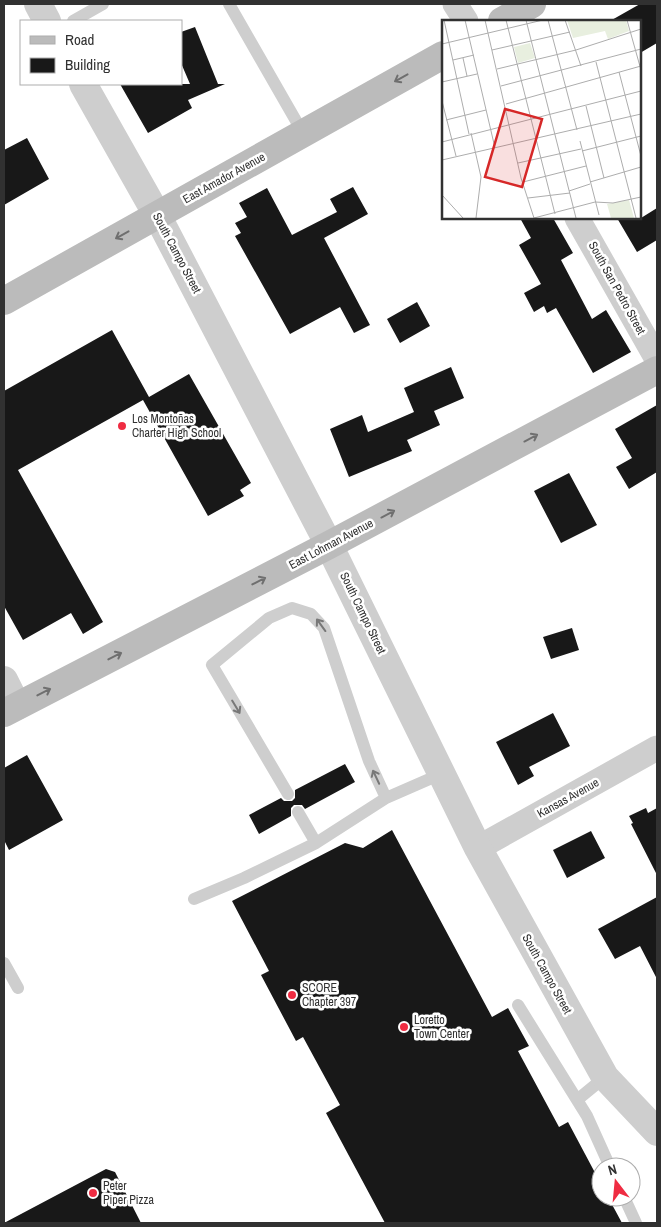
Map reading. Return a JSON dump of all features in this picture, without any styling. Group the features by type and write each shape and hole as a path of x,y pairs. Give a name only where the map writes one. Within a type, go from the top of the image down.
{"main road":[{"path":"504,20 532,4"},
{"name":"East Amador Avenue","path":"4,301 442,55"},
{"name":"East Lohman Avenue","path":"11,710 329,545 657,370"}],"street":[{"path":"38,4 46,20"},
{"path":"455,4 465,20"},
{"name":"South Campo Street","path":"84,85 158,215 329,545 478,848 605,1077 656,1129"},
{"name":"South San Pedro Street","path":"579,219 657,359"},
{"path":"4,680 11,710"},
{"name":"Kansas Avenue","path":"478,848 657,748"}],"lane":[{"path":"76,20 103,4"},
{"path":"229,4 303,133"},
{"path":"288,794 212,665 269,618 292,608 311,614 324,628 369,761 386,798"},
{"path":"194,899 244,878 316,843 386,798 441,774"},
{"path":"298,812 316,843"},
{"path":"4,963 18,988"},
{"path":"518,1005 587,1116 605,1157"},
{"path":"577,1100 605,1077"},
{"path":"629,1207 636,1223"}],"building":[{"path":"640,4 657,4 657,43 641,52 641,20 612,20"},
{"path":"195,27 218,84 225,84 188,100 192,108 148,133 121,85 190,84 182,65 182,32"},
{"path":"27,138 49,179 4,205 4,150"},
{"path":"353,187 368,214 324,238 370,325 354,333 340,307 290,334 235,236 241,233 235,223 247,217 239,203 267,188 292,235 337,212 330,199"},
{"path":"657,208 657,240 637,252 618,219 641,218"},
{"path":"521,219 554,219 573,253 561,260 592,319 606,310 631,352 593,373 556,308 547,313 544,306 534,312 524,293 541,284 519,245 531,238"},
{"path":"417,302 430,326 400,343 387,319"},
{"path":"112,330 149,397 189,374 251,483 240,490 244,496 208,516 143,400 18,470 103,622 83,634 71,613 23,640 4,606 4,391"},
{"path":"451,367 464,398 434,411 440,425 407,440 412,451 349,477 330,429 362,415 368,432 414,412 404,388"},
{"path":"657,405 657,472 629,489 616,467 632,458 615,429"},
{"path":"569,473 597,525 561,543 534,491"},
{"path":"572,628 579,650 551,659 543,637"},
{"path":"553,713 570,746 529,767 534,776 518,785 496,742"},
{"path":"27,755 63,820 9,850 4,840 4,768"},
{"path":"345,764 355,782 305,809 302,805 294,805 291,808 291,816 259,834 249,815 281,798 284,801 292,801 295,798 295,790"},
{"path":"646,808 648,813 657,808 657,875 631,824 633,823 629,816"},
{"name":"Loretto Town Center","path":"392,830 492,1017 508,1008 529,1046 518,1051 559,1127 568,1122 591,1165 591,1207 613,1207 622,1223 385,1223 326,1113 340,1105 303,1037 296,1041 261,975 269,971 232,901 345,843 363,848"},
{"path":"591,831 605,858 567,878 553,850"},
{"path":"657,897 657,979 640,946 615,959 598,929"},
{"name":"Peter Piper Pizza","path":"106,1169 115,1172 141,1223 4,1223"}],"place":[{"name":"Los Montoñas Charter High School","path":"122,426"},
{"name":"SCORE Chapter 397","path":"292,995"},
{"name":"Loretto Town Center","path":"404,1027"},
{"name":"Peter Piper Pizza","path":"93,1193"}]}
